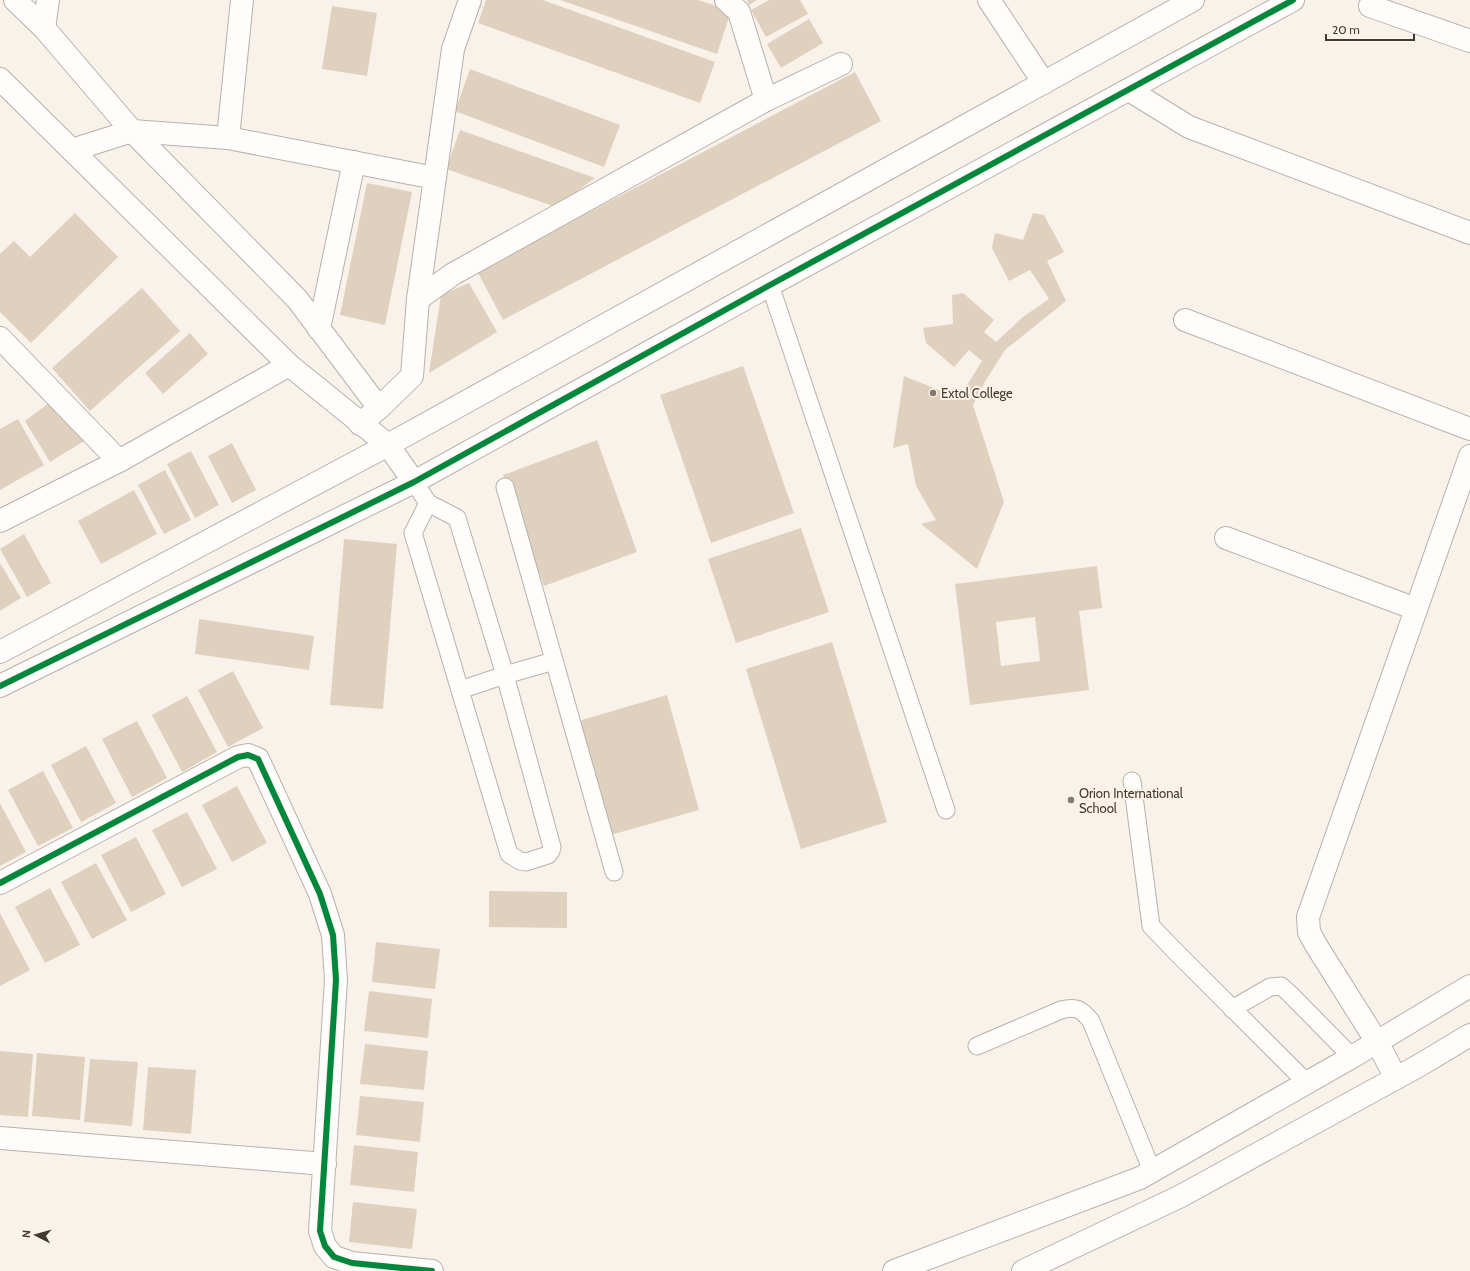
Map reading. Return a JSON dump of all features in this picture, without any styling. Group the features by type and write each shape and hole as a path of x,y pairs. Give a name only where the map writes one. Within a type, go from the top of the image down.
{"street":[{"path":"15,0 44,28 132,130 296,299 379,408"},
{"path":"44,28 48,0"},
{"path":"228,138 242,0"},
{"path":"360,424 412,376 418,300 453,50 470,0"},
{"path":"726,0 739,12 766,100"},
{"path":"989,0 1044,83"},
{"path":"0,652 388,445 1193,0"},
{"path":"0,686 414,482 770,285 1293,0"},
{"path":"1370,6 1470,41"},
{"path":"418,300 453,274 766,100 841,64"},
{"path":"0,79 289,365 360,424 388,445 414,482"},
{"path":"1129,90 1190,127 1205,134 1470,233"},
{"path":"72,150 132,130 228,138 435,178"},
{"path":"319,329 354,162"},
{"path":"1185,320 1470,429"},
{"path":"0,338 118,461"},
{"path":"0,521 118,461 289,365"},
{"path":"1396,1078 1376,1042 1316,945 1309,932 1308,917 1470,456"},
{"path":"1226,538 1416,609"},
{"path":"0,883 238,757 248,755 258,760 320,894 333,935 336,980 320,1230 325,1246 334,1256 352,1263 432,1271"},
{"path":"894,1271 927,1265 1140,1178 1352,1057 1470,986"},
{"path":"1023,1271 1180,1197 1396,1078 1470,1035"},
{"path":"0,1138 325,1164"},
{"path":"1123,1185 1139,1216"}],"lane":[{"path":"770,285 946,810"},
{"path":"414,482 428,503 457,518 505,675 552,847 548,855 526,862 520,861 509,854 413,532 428,503"},
{"path":"505,487 614,872"},
{"path":"460,690 554,661"},
{"path":"1132,781 1151,926 1306,1082"},
{"path":"1232,1009 1270,987 1281,986 1352,1057"},
{"path":"977,1046 1061,1010 1071,1008 1082,1010 1091,1021 1152,1171"}],"building":[{"path":"486,0 543,0 715,62 700,103 478,23"},
{"path":"560,0 698,0 731,11 717,54"},
{"path":"747,0 757,0 749,5"},
{"path":"769,0 800,0 808,14 766,37 751,10"},
{"path":"332,6 377,13 367,76 322,69"},
{"path":"809,19 823,43 781,68 767,44"},
{"path":"470,69 620,125 604,167 455,111"},
{"path":"855,72 881,121 503,320 477,271"},
{"path":"460,130 595,178 556,207 446,169"},
{"path":"367,183 412,192 385,325 340,315"},
{"path":"75,213 118,257 31,343 0,312 0,254 14,241 30,257"},
{"path":"1033,213 1044,215 1064,252 1047,261 1066,301 1005,350 986,380 973,405 1004,502 977,569 921,524 936,520 916,486 908,444 893,448 904,376 959,398 982,361 969,350 954,367 926,343 923,328 953,324 952,295 963,293 994,320 984,332 996,342 1023,317 1049,299 1030,270 1009,281 992,248 995,233 1023,240"},
{"path":"469,283 497,332 429,373 441,295"},
{"path":"142,288 180,331 90,411 52,368"},
{"path":"190,333 208,354 163,394 145,373"},
{"path":"743,366 794,513 711,543 660,395"},
{"path":"49,403 84,441 50,462 25,421"},
{"path":"18,419 44,465 0,490 0,429"},
{"path":"597,440 637,552 544,586 503,475"},
{"path":"232,443 256,490 232,503 208,456"},
{"path":"191,451 219,505 195,518 167,464"},
{"path":"165,470 191,520 164,534 138,485"},
{"path":"134,490 157,534 101,564 78,521"},
{"path":"801,528 829,612 736,643 708,559"},
{"path":"24,534 51,583 27,597 0,549"},
{"path":"344,539 397,544 383,709 330,705"},
{"path":"0,563 21,598 0,611"},
{"path":"1097,566 1102,608 1079,611 1089,690 970,705 955,584","holes":["1035,617 1040,661 1001,666 996,622"]},
{"path":"199,619 314,636 309,670 195,654"},
{"path":"832,642 887,822 801,849 746,669"},
{"path":"233,671 263,728 228,747 198,690"},
{"path":"667,695 699,810 607,836 575,722"},
{"path":"187,696 217,752 182,772 152,715"},
{"path":"137,721 167,778 132,797 102,739"},
{"path":"86,746 116,803 81,822 51,765"},
{"path":"43,771 73,828 38,846 8,790"},
{"path":"237,786 267,843 232,862 202,805"},
{"path":"0,803 26,852 0,866"},
{"path":"187,812 217,869 182,887 152,830"},
{"path":"136,837 166,894 131,912 101,855"},
{"path":"96,863 127,920 92,939 61,882"},
{"path":"50,888 80,945 45,963 15,907"},
{"path":"489,891 567,892 567,928 489,927"},
{"path":"0,913 30,970 0,986"},
{"path":"376,942 440,949 435,989 372,982"},
{"path":"369,991 432,999 428,1038 364,1031"},
{"path":"365,1044 428,1051 424,1090 360,1084"},
{"path":"0,1051 33,1054 28,1117 0,1115"},
{"path":"37,1053 85,1057 80,1120 32,1116"},
{"path":"90,1059 138,1062 132,1126 84,1122"},
{"path":"148,1067 196,1070 191,1134 143,1130"},
{"path":"360,1096 424,1102 420,1142 356,1135"},
{"path":"354,1145 418,1152 414,1192 350,1185"},
{"path":"353,1202 417,1209 412,1249 349,1242"}],"cycle path":[{"path":"0,686 414,482 770,285 1293,0"},
{"path":"0,883 238,757 248,755 258,759 320,894 333,935 336,980 320,1231 325,1246 334,1257 352,1263 432,1271"}],"place":[{"name":"Extol College","path":"933,393"},
{"name":"Orion International School","path":"1071,800"}]}
